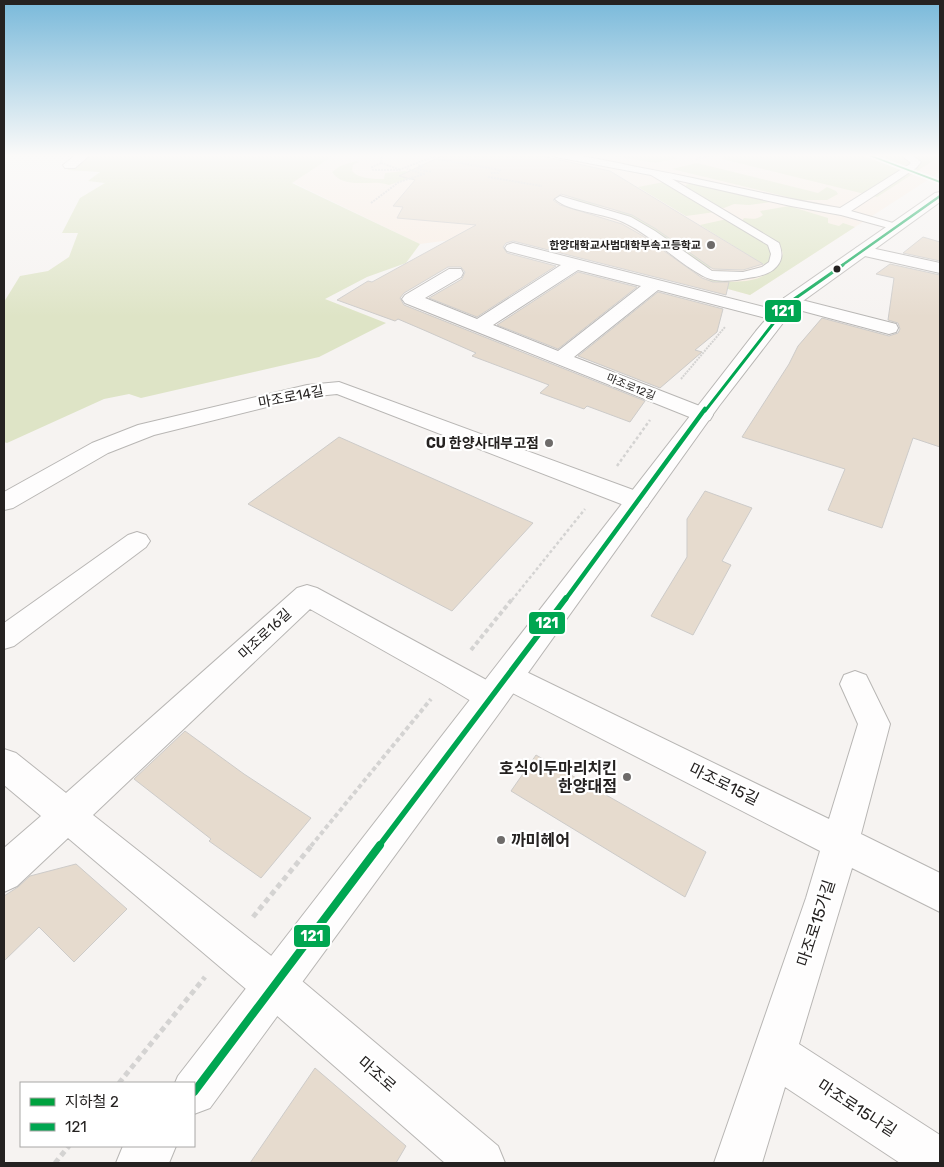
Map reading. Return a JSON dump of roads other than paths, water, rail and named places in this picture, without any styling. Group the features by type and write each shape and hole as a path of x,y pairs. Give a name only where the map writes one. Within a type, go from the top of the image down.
{"street":[{"path":"195,1091 500,687 744,358 784,309 922,208"},
{"path":"513,248 742,307 784,309 889,328"},
{"path":"862,251 940,268"},
{"path":"479,326 575,264"},
{"name":"마조로12길","path":"455,273 411,299 702,415"},
{"path":"560,359 655,284"},
{"name":"마조로14길","path":"4,502 100,448 146,430 308,391 339,388 638,501"},
{"path":"4,638 137,541"},
{"name":"마조로16길","path":"4,873 307,595 452,674 500,687"},
{"name":"마조로15가길","path":"738,1163 826,898 874,724 854,684"},
{"name":"마조로15길","path":"500,687 841,842 940,893"},
{"path":"4,764 274,985"},
{"name":"마조로","path":"274,985 481,1163"},
{"name":"마조로15나길","path":"774,1054 940,1162"},
{"path":"140,1163 152,1147"}],"lane":[{"path":"586,208 616,215 633,223 708,274 719,278 759,273 771,265 777,256 777,250 772,243 714,208"},
{"path":"822,208 842,212 896,227"},
{"path":"842,212 847,208"}],"place":[{"name":"한양대학교사범대학부속고등학교","path":"711,245"},
{"name":"CU 한양사대부고점","path":"549,443"},
{"name":"호식이두마리치킨 한양대점","path":"627,777"},
{"name":"까미헤어","path":"501,840"}]}
